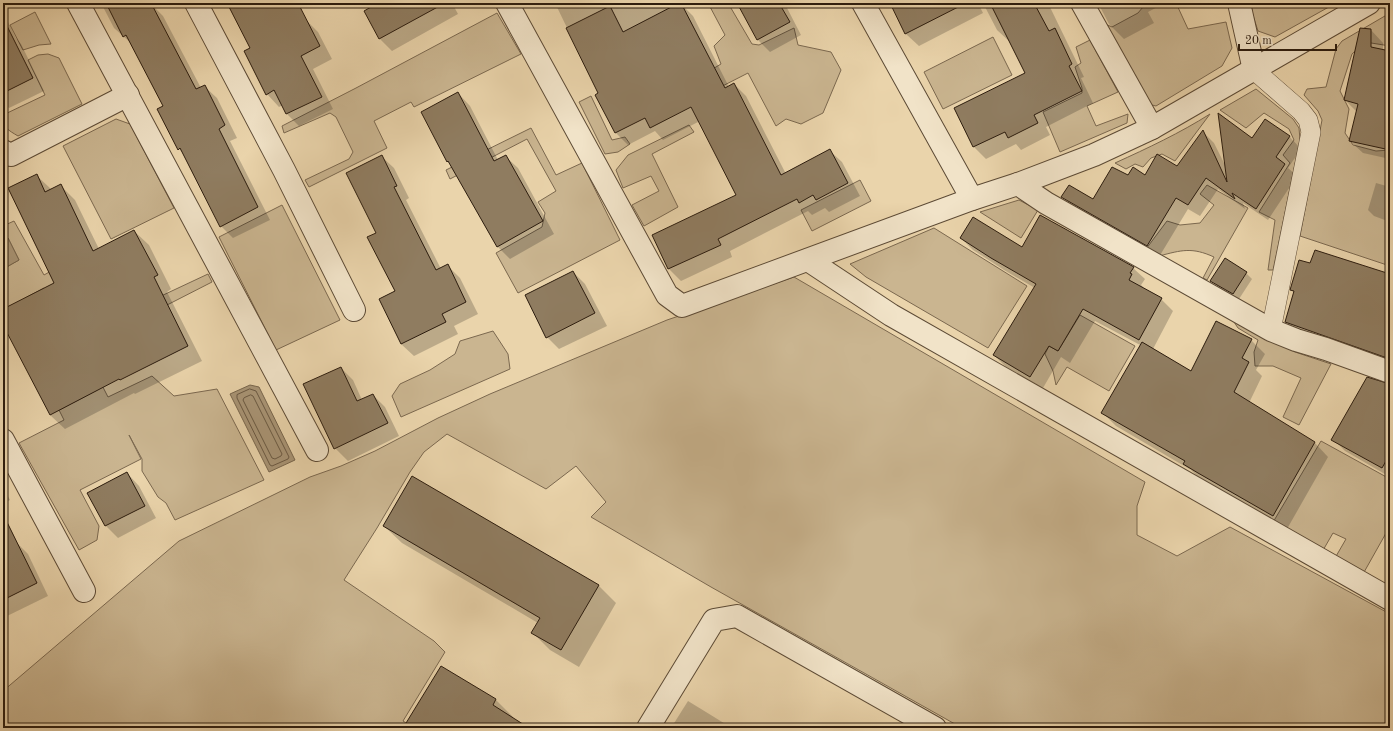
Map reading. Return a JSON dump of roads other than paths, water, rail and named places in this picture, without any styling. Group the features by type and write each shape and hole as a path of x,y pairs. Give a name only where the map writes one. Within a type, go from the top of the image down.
{"street":[{"path":"78,3 317,450"},
{"path":"196,3 284,170 354,310"},
{"path":"507,3 667,295 682,306 1094,155 1152,128 1369,3"},
{"path":"863,3 972,200"},
{"path":"1082,3 1152,128"},
{"path":"1239,3 1254,70"},
{"path":"3,151 11,155 128,95"},
{"path":"1018,184 1046,203 1271,330 1390,372"},
{"path":"808,260 891,314 1390,599"},
{"path":"3,440 84,591"},
{"path":"648,728 714,620 737,616 935,728"}],"lane":[{"path":"1254,70 1301,111 1308,120 1311,132 1271,330"}],"water":[{"path":"8,238 19,260 3,269 3,240"},
{"path":"250,385 259,387 295,460 269,472 230,394"}]}
